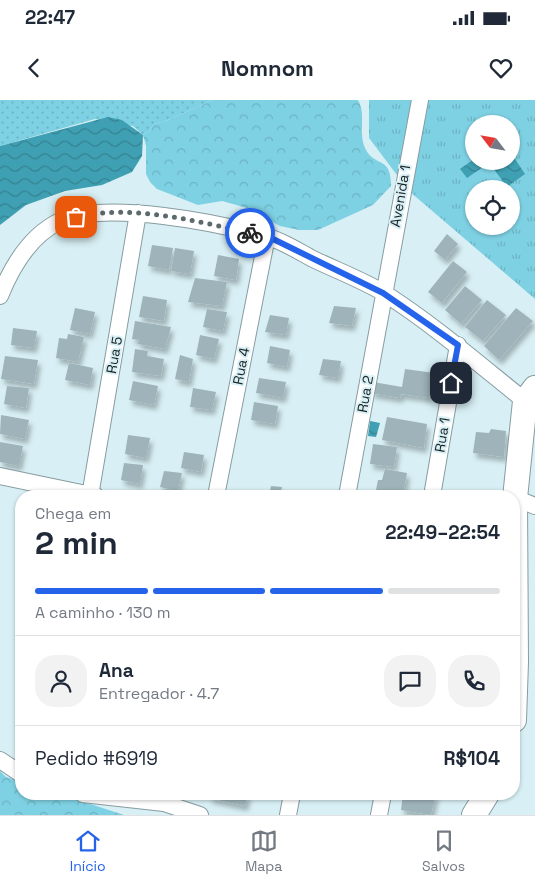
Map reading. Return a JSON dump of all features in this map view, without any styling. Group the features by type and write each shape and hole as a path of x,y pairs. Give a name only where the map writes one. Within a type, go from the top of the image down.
{"street":[{"name":"Avenida 1","path":"383,293 420,100"},
{"path":"0,296 5,282 32,240 61,221 91,214 138,213 267,236 383,293 530,394 520,591"},
{"name":"Rua 5","path":"91,490 138,213"},
{"name":"Rua 4","path":"217,490 267,236"},
{"name":"Rua 2","path":"348,490 383,293"},
{"name":"Rua 1","path":"433,490 458,345"},
{"path":"0,476 63,490"},
{"path":"0,760 15,770"},
{"path":"169,800 200,815"},
{"path":"288,815 291,800"},
{"path":"379,815 382,800"},
{"path":"474,815 483,800"}],"green space":[{"path":"0,100 213,100 166,121 154,124 143,135 133,126 95,119 0,146"},
{"path":"213,100 358,100 362,112 363,144 374,159 386,166 391,186 373,205 318,230 299,230 280,226 247,208 222,201 198,205 157,189 150,182 146,174 146,146 143,135 154,124 166,121"},
{"path":"369,100 535,100 535,299 409,191 369,138"},
{"path":"0,771 6,777 15,779 15,800 78,800 124,815 0,815"}],"water":[{"path":"108,117 122,120 143,135 142,156 132,172 102,185 65,191 26,205 0,225 0,146"},
{"path":"465,165 465,170 479,170 467,178 460,169"},
{"path":"520,166 525,174 517,180 502,180 495,170 520,170"},
{"path":"370,421 380,423 376,437 368,436"}],"building":[{"path":"447,234 458,244 445,260 434,251"},
{"path":"152,245 173,248 169,270 148,266"},
{"path":"175,248 194,251 190,274 171,271"},
{"path":"218,255 239,259 236,280 214,276"},
{"path":"453,261 467,272 442,303 428,292"},
{"path":"195,278 227,282 222,306 188,302"},
{"path":"465,286 482,300 461,324 445,310"},
{"path":"143,296 167,300 164,321 139,317"},
{"path":"487,300 506,315 483,341 465,327"},
{"path":"334,306 356,308 352,326 329,323"},
{"path":"75,308 95,312 90,334 70,330"},
{"path":"516,308 533,321 499,360 484,346"},
{"path":"207,309 227,312 223,331 203,327"},
{"path":"270,315 289,318 286,335 265,332"},
{"path":"135,321 171,327 165,349 138,344 139,340 132,339"},
{"path":"13,328 37,331 34,348 11,345"},
{"path":"68,334 84,337 78,362 56,358 59,338 67,339"},
{"path":"200,335 219,339 214,359 196,355"},
{"path":"270,346 290,350 287,367 267,363"},
{"path":"135,349 148,351 147,356 164,359 161,376 132,372"},
{"path":"180,355 193,359 189,382 175,379"},
{"path":"5,356 38,360 34,384 1,379"},
{"path":"323,359 341,361 338,378 319,375"},
{"path":"69,363 93,368 90,385 65,380"},
{"path":"405,369 434,373 429,398 401,394 400,398 371,393 373,382 402,387"},
{"path":"259,378 286,382 283,398 256,393"},
{"path":"133,381 158,386 154,405 129,400"},
{"path":"7,386 29,388 26,408 4,404"},
{"path":"193,388 216,392 212,410 190,407"},
{"path":"254,402 278,406 275,424 251,420"},
{"path":"1,415 29,420 25,439 0,434"},
{"path":"387,417 427,424 424,448 382,440"},
{"path":"491,429 506,431 504,457 473,453 476,432 489,433"},
{"path":"128,435 150,438 146,458 125,454"},
{"path":"0,442 23,446 19,466 0,462"},
{"path":"373,444 397,447 394,467 370,464"},
{"path":"184,452 204,455 201,472 181,468"},
{"path":"124,463 143,465 140,484 121,480"},
{"path":"385,469 407,473 404,490 376,490 378,480 382,480"},
{"path":"164,471 182,473 178,490 160,487"},
{"path":"271,486 282,487 281,490 270,490"},
{"path":"218,800 246,800 245,806"},
{"path":"402,800 435,800 431,815 401,810"}],"way so far":[{"path":"76,217 91,214 138,213 176,218 250,233"}],"route":[{"path":"250,233 267,236 383,293 458,345 451,383"}]}
